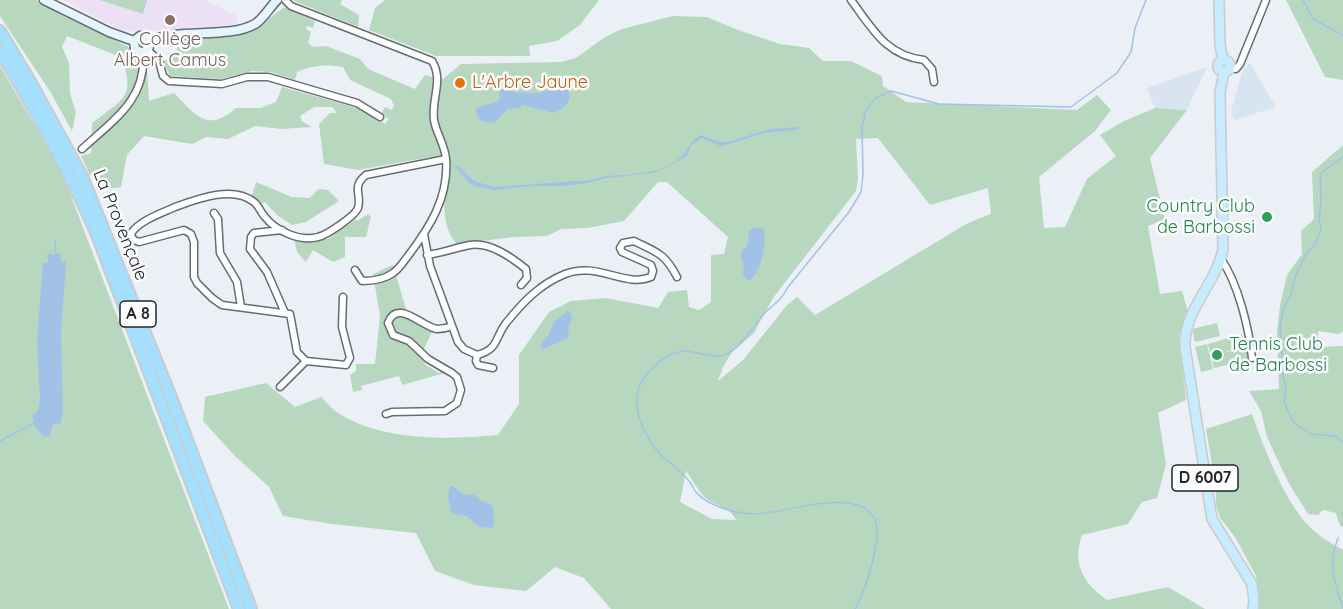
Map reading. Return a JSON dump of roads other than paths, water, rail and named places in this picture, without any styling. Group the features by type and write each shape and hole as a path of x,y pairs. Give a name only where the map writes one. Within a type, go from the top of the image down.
{"highway":[{"name":"La Provençale","path":"0,31 52,119 91,195 251,609"},
{"name":"La Provençale","path":"0,51 49,134 95,230 239,609"}],"main road":[{"path":"1219,0 1220,45 1223,60 1230,63 1227,70"},
{"name":"D 6007","path":"1227,70 1220,93 1224,239 1221,259 1189,321 1185,347 1212,519 1252,584 1253,609"}],"street":[{"path":"44,0 134,41"},
{"path":"134,41 135,50 146,48 169,35 246,27 256,23 277,0"},
{"path":"285,0 291,6 432,61 438,75 434,118 446,159 445,189 439,208 423,234 393,273 380,279 362,281 355,270"},
{"path":"851,0 879,38 907,59 924,60 932,69 934,82"},
{"path":"1227,70 1236,69 1240,64 1266,0"},
{"path":"81,149 131,103 141,76 146,48 145,37 140,36 134,41"},
{"path":"146,48 159,62 163,76 169,81 222,84 247,77 268,77 357,103 380,117"},
{"path":"343,297 342,327 350,358 346,365 306,361 297,352 290,314 222,305 197,283 194,277 194,242 191,234 184,230 144,242 134,240 131,236 132,232 140,225 168,210 198,198 218,194 239,195 254,202 266,219 297,237 320,237 356,212 359,206 357,190 360,180 366,175 446,159"},
{"path":"214,213 218,219 222,258 237,282 241,307"},
{"path":"282,230 254,233 249,242 250,249 267,272 285,313"},
{"path":"423,234 427,255 458,342 464,349 477,356"},
{"path":"477,356 492,349 504,327 521,306 542,286 567,273 585,269 629,279 644,280 651,277 653,271 651,265 622,252 620,248 628,240 663,256 670,262 677,277"},
{"path":"427,255 471,245 483,245 526,269 527,278 521,285"},
{"path":"1221,259 1240,304 1252,358"},
{"path":"386,414 445,411 457,403 461,390 457,377 428,359 409,341 393,335 389,328 390,318 400,312 438,329 452,326"},
{"path":"477,356 478,365 493,368"},
{"path":"280,387 306,361"}],"water":[{"path":"507,85 513,92 536,93 564,87 570,95 568,102 553,113 523,105 519,108 508,109 495,122 481,120 477,116 476,108 498,101 499,91"},
{"path":"799,127 800,129 765,133 721,146 702,138 691,145 687,156 673,164 653,173 606,178 565,186 531,186 495,190 483,188 472,185 455,167 457,165 474,181 495,187 584,181 607,176 643,173 668,166 680,158 694,141 701,135 720,142 727,142 771,129"},
{"path":"756,227 764,229 764,250 760,266 753,278 748,281 743,274 742,249 746,248 749,230"},
{"path":"47,254 61,254 61,261 66,262 61,333 63,414 60,424 53,424 50,436 44,437 35,426 32,415 38,411 40,399 37,342 43,263 48,263"},
{"path":"570,311 572,319 568,328 569,337 542,350 541,343 548,336 553,323"},
{"path":"450,486 464,495 473,494 481,501 491,504 494,514 492,528 479,527 467,516 451,512 448,497"}],"waterway":[{"path":"855,609 868,578 876,545 876,523 867,510 852,504 833,502 751,514 727,510 707,501 695,491 687,478 662,456 649,440 638,410 640,384 655,365 676,353 688,351 719,356 730,352 741,343 764,314 782,297 849,212 861,192 862,127 866,110 876,98 891,91 939,104 1071,107 1117,73 1131,52 1135,28 1146,0"},
{"path":"1303,0 1313,19 1343,35"},
{"path":"1343,156 1320,174 1320,233 1295,277 1291,295 1284,306 1280,326 1283,376 1286,388 1284,402 1294,423 1310,434 1335,436 1343,442"},
{"path":"55,240 56,255"},
{"path":"0,441 34,423"},
{"path":"1338,538 1333,556 1333,573 1343,608"}],"tunnel":[{"path":"57,168 82,149"}],"place":[{"name":"Collège Albert Camus","path":"170,20"},
{"name":"L'Arbre Jaune","path":"460,83"},
{"name":"Country Club de Barbossi","path":"1267,217"},
{"name":"Tennis Club de Barbossi","path":"1217,355"}]}
